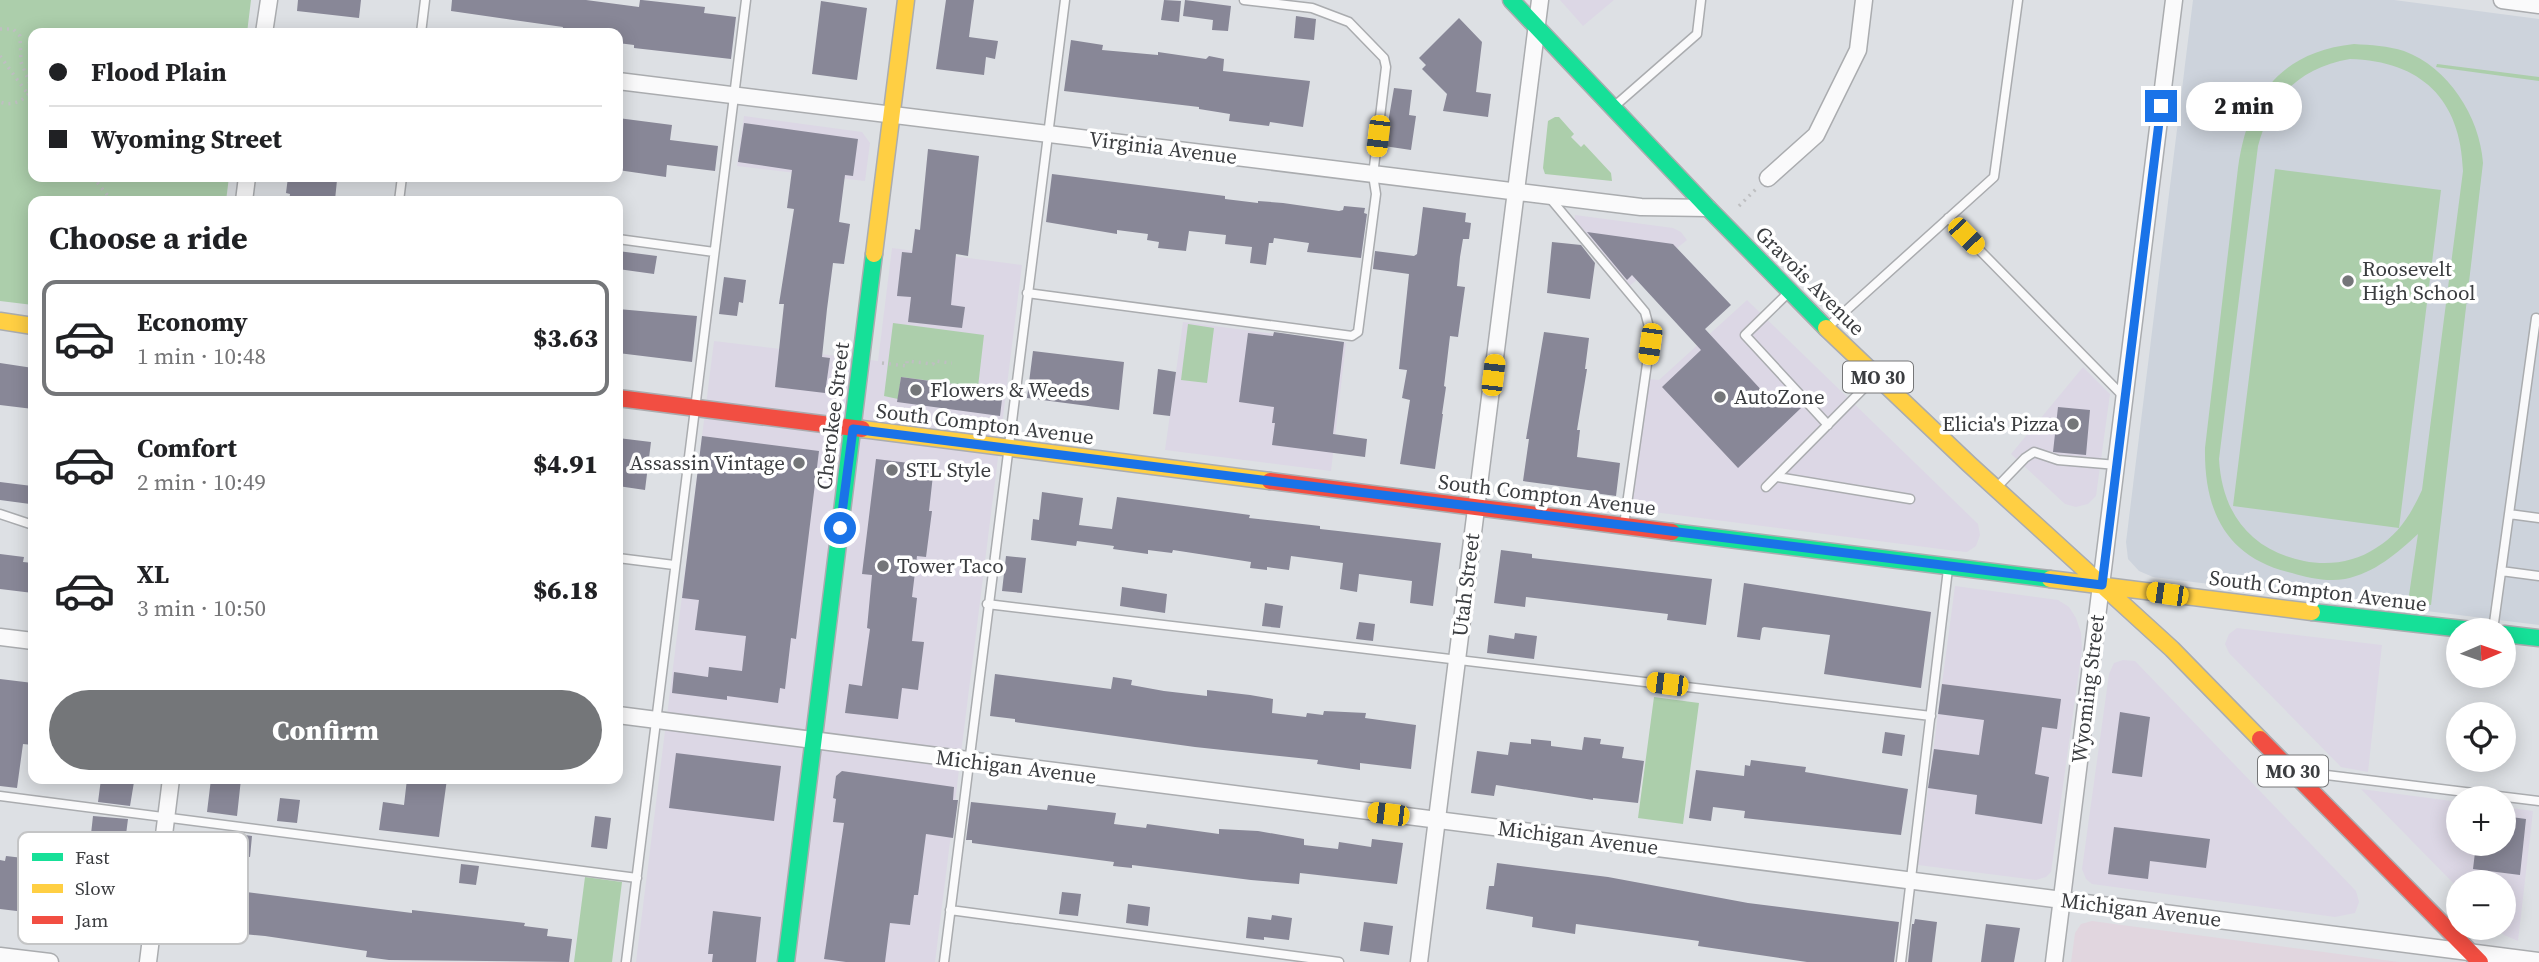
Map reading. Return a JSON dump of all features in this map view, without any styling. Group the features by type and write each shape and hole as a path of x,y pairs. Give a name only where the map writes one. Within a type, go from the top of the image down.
{"street":[{"path":"265,28 269,0"},
{"name":"Cherokee Street","path":"786,962 906,0"},
{"name":"Gravois Avenue","path":"1511,0 1722,223 1826,328 1996,489 2172,649 2475,957"},
{"name":"Utah Street","path":"1419,962 1540,0"},
{"path":"1768,178 1816,135 1858,50 1864,0"},
{"name":"Wyoming Street","path":"2054,962 2174,0"},
{"path":"2502,0 2539,5"},
{"name":"Virginia Avenue","path":"623,82 1641,207 1708,208"},
{"path":"0,321 28,325"},
{"name":"South Compton Avenue","path":"623,399 2300,611 2446,627"},
{"path":"2516,635 2539,638"},
{"path":"0,637 28,640"},
{"name":"Michigan Avenue","path":"623,716 2062,900 2475,957 2539,961"},
{"path":"164,832 170,784"},
{"path":"148,962 150,944"},
{"path":"0,956 50,962"}],"lane":[{"path":"422,28 425,0"},
{"path":"626,962 746,0"},
{"path":"944,962 1065,0"},
{"path":"1027,293 1352,336 1359,332 1376,194 1373,175 1386,67 1384,58 1349,22 1312,8 1244,0"},
{"path":"1613,108 1697,34 1701,0"},
{"path":"1826,328 1994,177 2018,0"},
{"path":"1547,194 1645,312 1649,327 1650,344 1624,525"},
{"path":"1948,218 2125,398"},
{"path":"623,240 714,252"},
{"path":"1790,291 1745,335 1828,425"},
{"path":"2495,618 2536,318"},
{"path":"1766,487 1876,376"},
{"path":"1996,489 2034,452 2058,460 2117,465"},
{"path":"1777,477 1910,499"},
{"path":"0,514 28,523"},
{"path":"2509,514 2539,518"},
{"path":"623,559 674,565"},
{"path":"1900,962 1949,566"},
{"path":"2501,572 2539,576"},
{"path":"987,604 1931,716"},
{"path":"2294,771 2539,800"},
{"path":"0,796 637,878"},
{"path":"950,910 1339,962"}],"path":[{"path":"0,29 13,29 20,36 21,62 28,79"},
{"path":"0,56 28,94 16,103 6,105 0,102"},
{"path":"1722,223 1768,178"},
{"path":"97,182 109,196"},
{"path":"882,363 906,366 907,361 952,363"}],"shaded area":[{"path":"1560,0 1614,0 1583,26"},
{"name":"Roosevelt High School","path":"2193,0 2394,0 2539,19 2539,625 2516,622 2516,618 2483,618 2153,577 2139,571 2128,559 2126,542"},
{"path":"744,116 862,132 870,143 865,181 737,166"},
{"path":"1575,215 1673,228 1681,232 1687,240 1628,287 1574,222"},
{"path":"892,248 1022,265 935,962 636,962 714,341 878,361"},
{"path":"1747,300 1978,524 1980,535 1976,546 1967,552 1956,551 1630,509 1649,379 1659,380"},
{"path":"1183,322 1346,343 1331,471 1165,450"},
{"path":"2083,367 2110,394 2096,496 2088,504 2076,507 2065,504 2011,454"},
{"path":"1955,586 2058,600 2069,607 2081,633 2082,649 2051,872 2036,880 1918,865"},
{"path":"2237,628 2382,645 2368,772 2341,767 2229,653 2225,644 2229,634"},
{"path":"2123,660 2135,661 2356,891 2359,902 2355,913 2335,917 2092,884 2086,879 2082,869 2109,674 2114,663"},
{"path":"2361,789 2446,800 2446,856 2516,856 2516,809 2533,811 2518,941 2516,940 2516,870 2446,870 2446,876"},
{"path":"2092,921 2399,962 2071,962 2075,933 2081,924"}],"green space":[{"path":"0,0 251,0 248,28 28,28 28,182 228,182 227,196 28,196 28,304 0,301"},
{"path":"2354,44 2379,46 2404,51 2420,59 2448,81 2459,96 2476,128 2481,146 2483,163 2431,605 2408,602 2418,534 2394,555 2366,572 2338,580 2311,578 2269,566 2250,556 2223,528 2209,492 2205,448 2243,143 2250,120 2272,82 2287,68 2328,49","holes":["2350,59 2375,61 2416,76 2445,104 2454,123 2463,171 2422,490 2404,523 2368,553 2351,560 2332,563 2304,561 2285,556 2254,538 2233,512 2221,478 2219,459 2258,146 2279,99 2302,78 2332,63"]},
{"path":"2437,64 2539,77 2539,81 2436,67"},
{"path":"1559,117 1574,134 1571,137 1581,147 1584,144 1611,173 1612,181 1545,174 1543,168 1548,121"},
{"path":"2275,169 2441,190 2399,528 2233,506"},
{"path":"893,323 984,335 978,387 901,377 898,399 884,396"},
{"path":"1188,324 1214,328 1207,383 1181,380"},
{"path":"1654,697 1699,703 1683,824 1638,818"},
{"path":"585,877 622,882 612,962 574,962"}],"building":[{"path":"298,0 361,0 359,18 297,11"},
{"path":"452,0 586,0 639,7 642,0 705,7 704,13 736,17 731,59 634,48 634,45 623,44 623,28 563,28 451,11"},
{"path":"946,0 974,0 969,37 998,41 995,59 986,57 984,75 936,69"},
{"path":"1164,0 1181,1 1179,22 1161,20"},
{"path":"1185,0 1231,6 1228,31 1212,30 1213,20 1183,16"},
{"path":"821,1 867,8 857,80 812,74"},
{"path":"1296,16 1316,19 1314,40 1294,38"},
{"path":"1459,18 1482,42 1476,92 1491,94 1488,117 1443,111 1447,94 1422,69 1426,65 1419,58"},
{"path":"1071,40 1103,45 1102,50 1158,55 1158,52 1206,59 1209,56 1224,59 1223,71 1310,81 1303,127 1270,122 1269,126 1229,121 1230,114 1199,107 1064,91"},
{"path":"1394,88 1412,90 1409,115 1416,116 1411,150 1384,146"},
{"path":"623,119 672,125 670,140 718,146 715,171 667,165 666,177 623,171"},
{"path":"744,123 858,139 853,176 845,175 839,222 850,224 844,264 833,263 827,309 822,357 830,358 825,393 775,387 784,304 779,304 794,209 787,208 792,170 738,162"},
{"path":"928,149 979,156 968,256 956,254 951,305 965,307 962,328 908,322 911,297 897,296 902,252 912,253 915,229 920,230"},
{"path":"1052,174 1225,196 1225,199 1258,203 1283,203 1339,211 1343,210 1344,206 1365,208 1364,213 1367,214 1361,258 1307,252 1309,243 1274,238 1273,243 1269,243 1266,265 1250,263 1252,247 1225,244 1226,235 1189,231 1186,251 1158,248 1159,242 1147,240 1148,234 1117,230 1117,234 1046,222"},
{"path":"287,182 337,182 335,196 290,196 286,193"},
{"path":"1423,207 1466,213 1465,222 1471,223 1469,239 1463,239 1460,257 1457,286 1465,287 1458,337 1450,336 1435,469 1400,464 1410,400 1402,398 1407,370 1399,369 1409,274 1373,269 1375,251 1414,256 1417,254"},
{"path":"1587,232 1673,244 1731,305 1705,329 1777,407 1801,408 1738,468 1662,387 1701,350 1632,275 1627,280"},
{"path":"1552,242 1581,245 1595,263 1590,299 1547,293"},
{"path":"623,252 657,256 654,274 623,270"},
{"path":"724,277 746,280 743,303 739,302 737,316 719,314"},
{"path":"623,309 697,316 692,362 623,354"},
{"path":"1274,332 1344,342 1333,434 1367,439 1365,457 1272,445 1274,407 1239,402 1248,333 1273,336"},
{"path":"1544,332 1589,338 1577,430 1580,430 1577,457 1620,463 1616,496 1523,481 1529,439 1526,439"},
{"path":"1033,351 1124,362 1119,410 1027,398"},
{"path":"0,363 28,367 28,408 0,405"},
{"path":"1158,369 1176,372 1170,416 1153,414"},
{"path":"901,377 1003,391 1000,416 897,402"},
{"name":"Elicia's Pizza","path":"2058,407 2090,410 2086,455 2053,452"},
{"path":"702,436 819,451 796,639 791,638 785,689 780,688 778,703 727,696 727,700 672,693 674,672 708,677 709,667 742,671 746,636 695,630 699,600 682,598"},
{"path":"623,439 651,442 645,490 623,487"},
{"path":"876,459 934,466 926,557 917,556 912,597 917,598 912,641 924,642 918,690 902,688 898,719 845,713 849,684 862,686 870,629 867,628 872,575 862,574"},
{"path":"0,482 28,486 28,504 0,500"},
{"path":"1042,492 1083,498 1079,525 1112,529 1117,497 1250,515 1249,518 1320,526 1320,529 1441,543 1433,606 1410,603 1412,581 1359,574 1357,592 1340,589 1343,563 1291,556 1289,570 1267,567 1267,570 1250,568 1251,562 1173,550 1172,553 1148,550 1148,554 1077,541 1076,546 1031,540 1033,519 1039,520"},
{"path":"1501,550 1532,554 1532,558 1712,579 1706,625 1667,620 1668,614 1526,597 1525,607 1494,603"},
{"path":"0,554 24,557 23,562 28,562 28,592 0,589"},
{"path":"1006,556 1026,558 1022,593 1002,591"},
{"path":"1744,583 1931,612 1921,688 1824,674 1830,635 1764,627 1760,640 1737,637"},
{"path":"1122,587 1167,594 1165,613 1120,606"},
{"path":"1265,603 1283,606 1280,628 1262,626"},
{"path":"1359,622 1375,624 1373,641 1356,639"},
{"path":"1515,633 1537,636 1534,659 1487,653 1489,635 1514,639"},
{"path":"995,674 1111,689 1113,677 1132,680 1131,685 1164,691 1207,696 1207,690 1250,695 1273,699 1272,713 1306,717 1307,713 1323,715 1324,711 1366,713 1365,718 1416,725 1411,769 1360,763 1360,770 1317,764 1318,760 1195,747 1015,722 1015,719 990,716"},
{"path":"0,679 28,682 28,744 23,744 17,788 0,786"},
{"path":"1942,684 2061,699 2057,729 2042,727 2035,774 2049,777 2042,824 1975,814 1977,795 1928,788 1934,749 1979,755 1984,720 1938,714"},
{"path":"2120,712 2150,717 2142,777 2112,773"},
{"path":"1885,732 1905,735 1902,756 1882,753"},
{"path":"1584,737 1601,739 1600,744 1624,747 1622,758 1644,761 1638,803 1593,800 1496,785 1494,796 1471,793 1477,751 1508,755 1510,742 1531,744 1531,739 1551,741 1551,746 1582,750"},
{"path":"676,753 781,766 774,821 669,808"},
{"path":"1751,760 1806,767 1805,772 1908,789 1901,835 1744,818 1745,811 1713,807 1711,821 1689,818 1696,770 1744,776 1745,765 1750,766"},
{"path":"842,771 954,787 953,800 958,800 953,838 926,834 918,895 914,895 910,925 890,923 885,962 824,959 844,823 833,822 836,776"},
{"path":"100,784 134,784 130,806 98,802"},
{"path":"210,784 240,784 237,816 207,812"},
{"path":"406,784 446,784 439,837 379,830 383,802 404,805"},
{"path":"280,798 300,800 297,823 277,821"},
{"path":"971,802 1047,810 1048,805 1116,813 1114,824 1146,828 1147,824 1219,834 1219,829 1258,831 1304,839 1304,845 1338,849 1339,842 1371,847 1372,839 1403,843 1397,884 1300,873 1299,884 1251,880 1132,865 1132,868 1113,866 1114,862 972,843 972,840 966,840"},
{"path":"93,816 128,819 126,832 91,832"},
{"path":"595,816 611,818 607,849 591,847"},
{"path":"2516,818 2526,819 2520,875 2516,874 2516,870 2473,869 2475,856 2516,856"},
{"path":"2114,827 2210,839 2206,868 2150,861 2148,879 2108,874"},
{"path":"248,835 252,836 248,857"},
{"path":"6,856 18,857 18,911 0,909 0,860 5,861"},
{"path":"1497,863 1608,877 1748,903 1899,922 1894,962 1807,962 1698,946 1699,941 1576,924 1575,934 1532,927 1533,917 1486,909 1489,886 1494,886"},
{"path":"461,864 479,866 476,885 459,883"},
{"path":"248,892 412,913 412,910 525,923 524,926 548,929 547,936 572,939 569,962 389,960 366,957 367,951 248,934"},
{"path":"1062,892 1081,894 1078,916 1059,914"},
{"path":"1128,904 1150,907 1148,926 1126,923"},
{"path":"713,911 761,917 756,962 712,962 713,954 708,954"},
{"path":"1272,915 1292,918 1289,940 1246,938 1248,917 1271,920"},
{"path":"1915,919 1937,922 1932,962 1908,962 1912,924"},
{"path":"1364,922 1393,926 1389,955 1360,951"},
{"path":"1986,924 2020,928 2014,962 1981,962"}],"traffic: fast":[{"path":"1511,0 1826,328"},
{"path":"786,962 874,254"},
{"path":"1672,532 2050,579"},
{"path":"2312,612 2446,627"},
{"path":"2516,635 2539,638"}],"traffic: slow":[{"path":"874,254 906,0"},
{"path":"0,321 28,325"},
{"path":"1826,328 1969,464 2172,649 2260,739"},
{"path":"862,429 1270,481"},
{"path":"2050,579 2312,612"}],"traffic: jam":[{"path":"623,399 862,429"},
{"path":"1270,481 1672,532"},
{"path":"2260,739 2480,962"}],"place":[{"name":"Roosevelt High School","path":"2348,281"},
{"name":"Flowers & Weeds","path":"916,390"},
{"name":"AutoZone","path":"1720,397"},
{"name":"Elicia's Pizza","path":"2073,424"},
{"name":"Assassin Vintage","path":"799,463"},
{"name":"STL Style","path":"892,470"},
{"name":"Tower Taco","path":"883,566"}],"route":[{"path":"840,528 853,429 2102,585 2161,106"}]}
